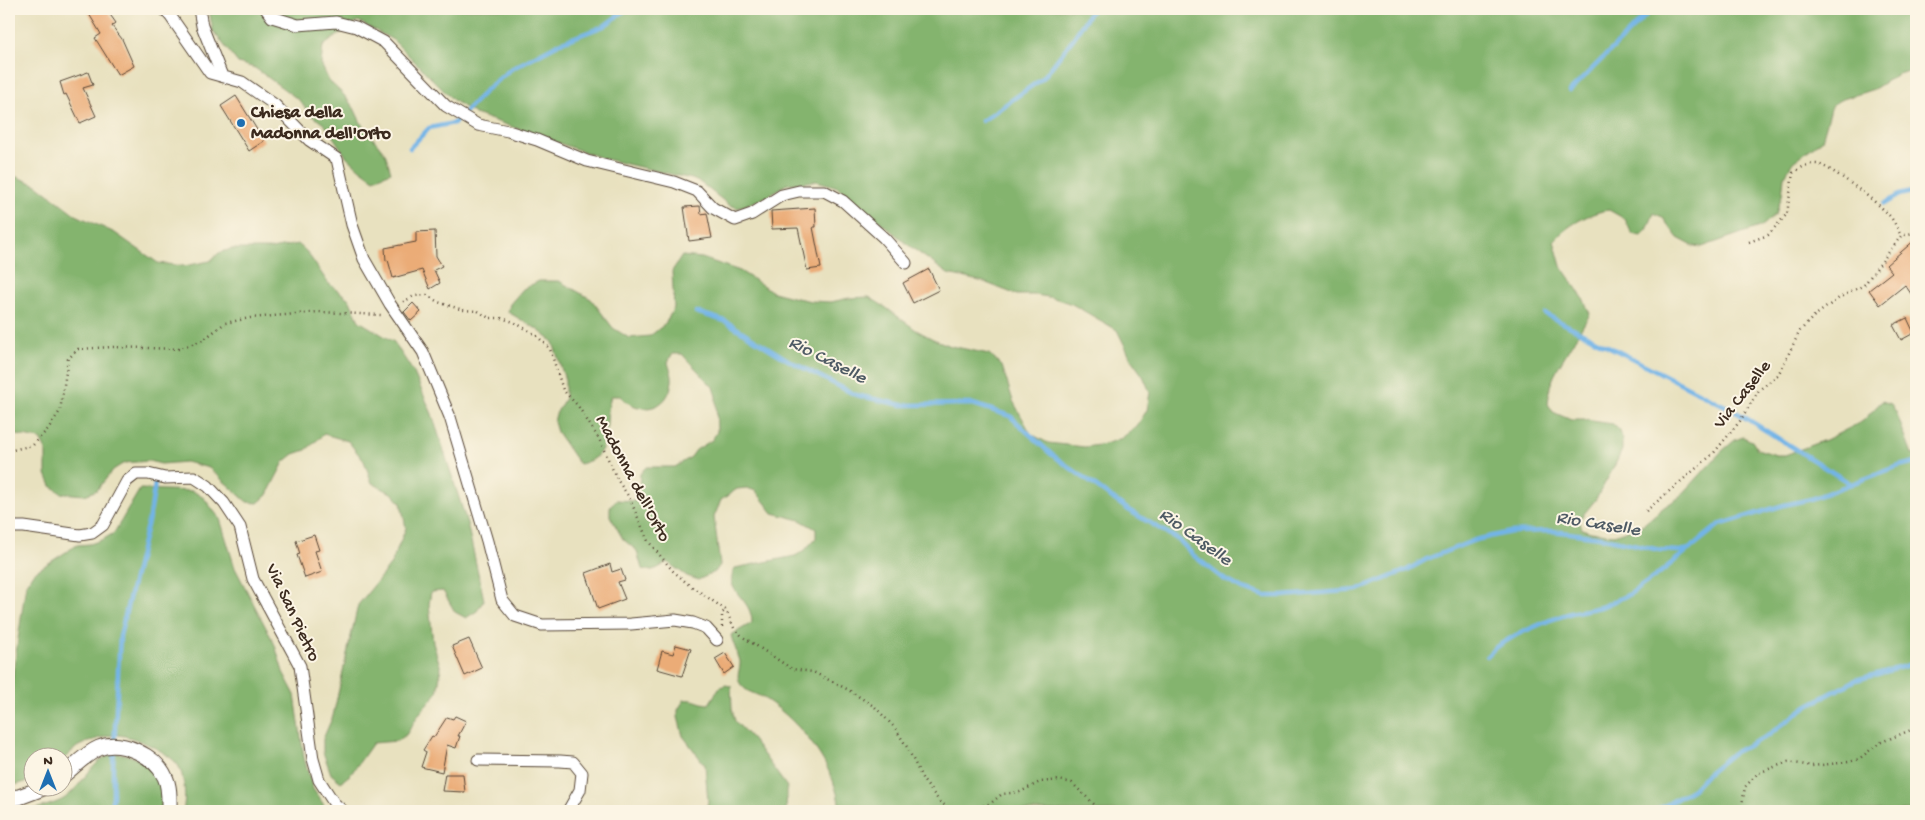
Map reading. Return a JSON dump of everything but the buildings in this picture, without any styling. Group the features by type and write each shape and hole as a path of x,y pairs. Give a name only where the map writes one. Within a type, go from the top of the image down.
{"street":[{"path":"164,9 210,73 242,82 275,105 309,140 337,159 352,224 364,258 390,304 423,352 450,417 502,600 515,616 542,625 631,624 675,620 693,623 706,628 717,640"},
{"path":"199,9 202,26 222,76"},
{"path":"266,9 272,17 298,25 336,22 356,27 384,42 446,106 478,126 508,131 537,140 586,162 674,182 697,191 713,208 735,220 752,214 782,195 799,191 824,191 843,201 884,238 906,263"},
{"name":"Via San Pietro","path":"9,527 24,527 80,535 92,533 103,525 127,481 136,474 148,474 165,478 194,477 208,486 224,503 240,527 253,578 300,666 313,759 318,780 334,803 343,811"},
{"path":"72,767 87,754 101,747 116,746 145,755 156,764 165,777 169,795 169,811"},
{"path":"478,760 573,762 582,773 580,790 568,811"},
{"path":"9,798 22,796"}],"path":[{"path":"1749,242 1768,235 1787,214 1792,174 1807,164 1818,164 1829,168 1886,211 1895,223 1901,236 1916,232"},
{"name":"Via Caselle","path":"1646,511 1713,454 1740,421 1759,390 1778,375 1800,331 1813,318 1839,298 1864,285 1901,236"},
{"name":"Madonna dell'Orto","path":"390,304 398,304 414,296 427,295 438,302 463,310 478,311 490,318 501,318 514,322 536,335 550,349 564,390 578,406 599,438 618,481 629,497 648,541 673,571 688,584 726,610 734,628 743,637 792,669 813,672 847,689 875,707 895,728 907,747 923,780 940,802 953,811"},
{"path":"9,451 33,446 48,429 60,411 68,359 78,349 113,347 178,349 203,340 226,323 250,318 319,312 399,317"},
{"path":"1742,811 1745,787 1758,773 1788,762 1812,766 1849,762 1860,759 1879,743 1911,730 1916,733"},
{"path":"969,811 991,803 1002,794 1020,792 1040,782 1059,780 1072,783 1101,811"}],"green space":[{"path":"209,9 1916,9 1916,69 1898,74 1874,89 1840,100 1832,105 1822,140 1793,162 1784,177 1782,196 1776,214 1762,226 1702,247 1693,246 1678,238 1662,217 1654,213 1647,230 1641,236 1632,234 1625,219 1609,210 1586,217 1559,235 1554,241 1561,266 1583,298 1590,314 1557,369 1550,386 1548,404 1553,412 1571,420 1613,424 1620,431 1622,450 1596,499 1579,520 1582,529 1614,535 1644,524 1664,507 1680,497 1721,452 1735,440 1743,437 1752,441 1757,449 1776,455 1785,455 1830,438 1863,421 1882,401 1891,404 1896,412 1912,455 1916,454 1916,811 840,811 832,779 815,748 804,733 778,709 762,697 747,690 738,680 740,661 731,635 752,623 748,607 732,583 735,568 795,556 804,551 816,538 816,529 800,520 773,513 756,491 747,488 737,489 721,500 714,517 720,565 715,572 698,580 687,576 667,562 655,569 642,569 637,551 623,539 610,516 610,507 616,500 635,501 639,493 640,474 646,467 675,467 712,440 717,432 716,396 713,387 682,354 672,354 668,362 672,381 670,391 665,399 652,407 644,408 628,402 620,396 611,396 606,438 603,447 591,460 579,464 557,432 554,422 556,414 565,398 565,380 553,342 537,329 508,312 510,304 523,289 539,281 559,281 591,299 613,328 629,338 650,336 665,324 674,308 672,271 682,256 702,258 740,271 773,292 792,297 811,301 831,302 849,298 869,297 916,330 933,339 951,346 989,354 1002,366 1013,401 1031,434 1048,443 1085,447 1105,444 1122,438 1137,426 1147,410 1150,392 1117,330 1072,304 1054,298 1036,295 1017,295 984,282 948,274 907,244 838,187 817,181 787,184 764,198 738,208 729,205 701,183 692,179 605,159 475,114 453,100 393,40 358,21 323,46 321,64 329,81 354,108 362,125 385,153 391,172 374,179 346,156 325,125 310,114 299,100 255,68 238,63 213,31"},
{"path":"9,174 37,185 76,215 115,233 158,263 184,266 210,261 219,253 231,249 271,249 298,244 307,252 328,283 349,299 359,321 394,342 414,373 432,414 467,523 484,600 477,611 466,618 455,612 443,591 431,592 429,604 433,643 441,669 437,693 419,714 406,735 397,741 373,743 351,774 341,782 331,774 323,752 323,739 333,716 358,605 391,564 406,528 401,503 393,494 372,483 364,461 348,441 324,434 306,450 294,454 284,462 267,495 258,503 247,502 209,468 186,462 161,464 149,461 124,463 113,470 97,490 85,495 61,493 51,486 46,474 46,450 40,439 17,435 9,437"},
{"path":"140,489 193,491 204,498 220,519 235,568 275,645 283,672 295,695 304,758 313,789 328,811 183,811 185,801 184,785 182,774 176,763 170,757 151,746 120,735 94,740 77,747 72,752 72,748 22,748 22,783 9,785 9,702 26,584 33,573 77,545 90,544 114,533"},
{"path":"725,685 731,686 732,709 735,721 753,740 787,787 786,811 705,811 708,802 705,765 683,736 678,710 684,700 709,704 719,688"},
{"path":"117,753 131,756 150,768 155,774 162,790 162,811 29,811 53,804 65,798 72,798 72,792 95,765"}],"waterway":[{"path":"410,148 429,128 454,123 488,88 511,69 562,42 604,26 627,9"},
{"path":"982,121 1043,78 1073,39 1091,11 1095,9"},
{"path":"1570,91 1652,9"},
{"path":"1884,204 1899,195 1916,191"},
{"name":"Rio Caselle","path":"696,312 725,321 788,360 856,395 902,405 973,404 1010,416 1051,454 1130,511 1179,540 1193,555 1222,578 1243,589 1265,596 1358,590 1475,540 1511,532 1553,531 1600,537 1660,550 1680,551 1690,549"},
{"path":"1545,314 1733,410 1851,484"},
{"name":"Rio Caselle","path":"1487,656 1496,647 1516,635 1550,620 1571,613 1601,607 1630,594 1657,575 1719,525 1784,505 1811,499 1899,466 1916,462"},
{"path":"110,811 113,796 120,636 151,509 155,483"},
{"name":"Rio Caselle","path":"1656,811 1693,789 1706,775 1733,753 1767,736 1807,706 1856,680 1916,663"}],"place":[{"name":"Chiesa della Madonna dell'Orto","path":"241,123"}]}
